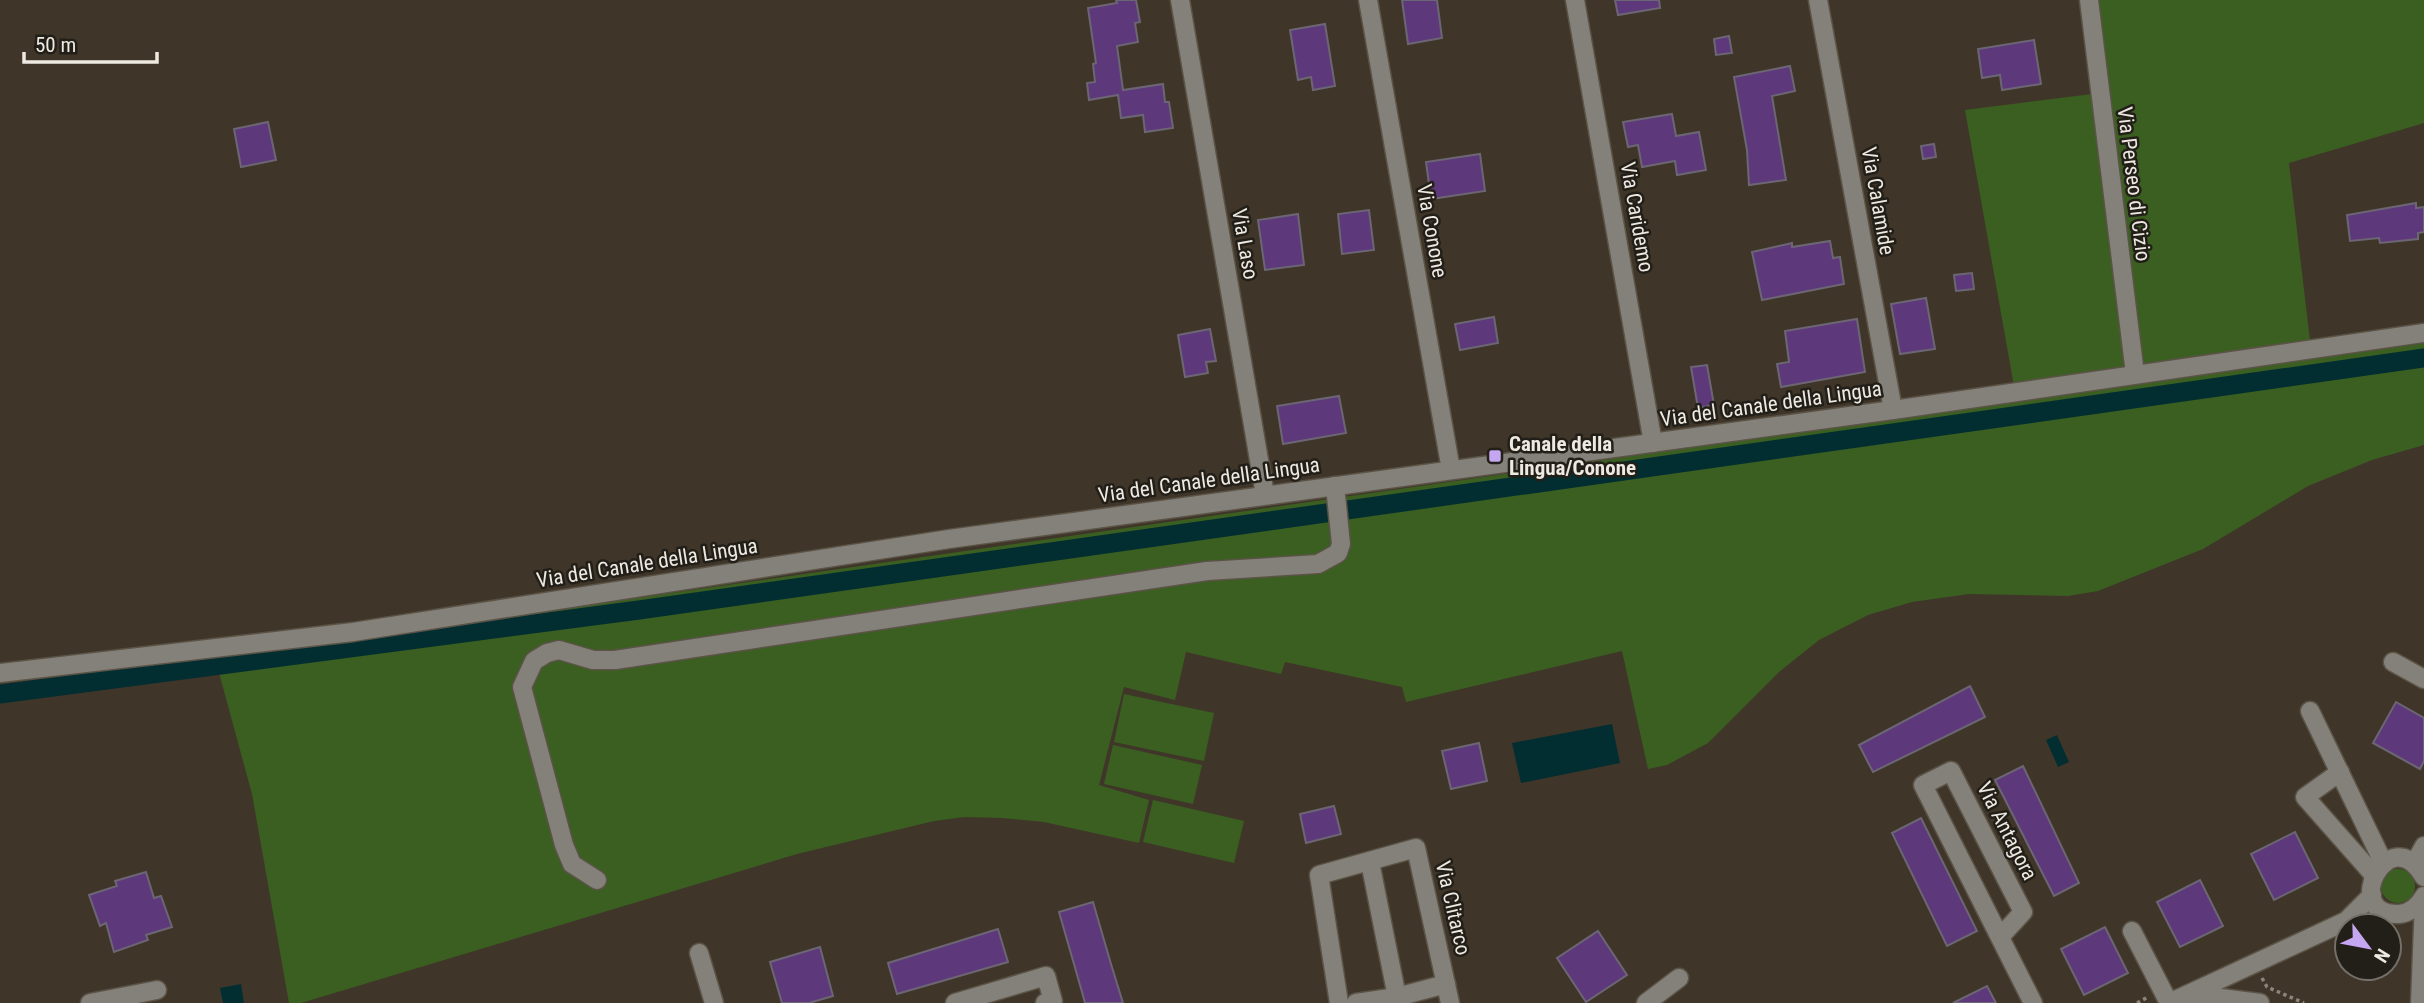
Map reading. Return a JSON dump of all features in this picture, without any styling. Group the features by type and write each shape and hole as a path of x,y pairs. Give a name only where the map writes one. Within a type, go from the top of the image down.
{"street":[{"name":"Via Laso","path":"1180,0 1265,495"},
{"name":"Via Conone","path":"1368,0 1451,470"},
{"name":"Via Caridemo","path":"1575,0 1653,443"},
{"name":"Via Calamide","path":"1818,0 1893,410"},
{"name":"Via Perseo di Cizio","path":"2089,0 2135,374"},
{"name":"Via del Canale della Lingua","path":"0,673 353,632 949,539 1265,495 1336,494 1451,470 1893,410 2424,333"},
{"path":"597,880 572,864 564,845 522,687 534,661 547,653 569,651 593,660 615,660 1207,571 1318,564 1338,553 1341,532 1336,494"},
{"path":"2393,662 2424,679"},
{"path":"2169,1003 2347,921 2372,895 2378,869 2340,772 2311,711"},
{"name":"Via Antagora","path":"2000,937 2023,912 1951,771 1923,785 2033,1003"},
{"path":"2340,772 2305,797 2378,869"},
{"path":"2378,869 2403,859 2419,871 2424,846"},
{"name":"Via Clitarco","path":"1339,1003 1319,875 1416,848 1450,1003"},
{"path":"1370,862 1397,997"},
{"path":"2372,895 2379,907 2392,914 2403,914 2419,905 2424,895"},
{"path":"2420,1003 2424,901"},
{"path":"2132,931 2169,1003"},
{"path":"699,953 714,1003"},
{"path":"955,1003 1046,976 1054,1001 1045,1003"},
{"path":"1646,1003 1679,978"},
{"name":"Via Clitarco","path":"1356,1003 1397,997 1446,984"},
{"path":"90,1003 157,990"},
{"path":"2169,1003 2221,998 2260,1003"}],"green space":[{"path":"2089,0 2424,0 2424,123 2289,163 2311,349 2015,392 1965,110 2100,93"},
{"path":"2424,343 2424,445 2372,460 2308,486 2203,549 2098,591 2068,596 1969,594 1912,602 1868,615 1819,640 1779,672 1708,743 1667,765 1648,769 1622,651 1406,702 1402,687 1285,662 1281,674 1186,652 1175,700 1124,687 1099,785 1149,800 1139,843 1044,822 965,817 934,821 797,854 301,1003 289,1003 252,794 215,658"},
{"path":"1124,694 1214,713 1204,761 1114,742"},
{"path":"1113,745 1202,765 1193,804 1104,784"},
{"path":"1153,800 1244,821 1234,863 1143,842"},
{"path":"2398,869 2410,874 2415,886 2410,898 2398,903 2386,898 2381,886 2386,874"}],"water":[{"path":"1612,724 1620,763 1521,783 1512,743"},
{"path":"2057,735 2069,762 2058,767 2046,740"},
{"path":"241,984 244,1003 223,1003 220,988"}],"building":[{"path":"1116,0 1136,0 1140,22 1135,23 1138,42 1117,46 1123,90 1163,84 1173,128 1145,132 1143,115 1121,118 1118,95 1089,100 1087,83 1095,82 1093,64 1096,63 1088,8 1117,3"},
{"path":"1402,0 1437,0 1442,38 1408,44"},
{"path":"1615,0 1659,0 1660,8 1618,15"},
{"path":"1325,24 1335,86 1313,90 1311,77 1298,80 1290,30"},
{"path":"1729,36 1732,53 1716,55 1714,39"},
{"path":"2034,40 2041,84 2002,90 2000,75 1982,78 1978,49"},
{"path":"1790,66 1795,91 1772,96 1786,180 1749,185 1747,150 1734,77"},
{"path":"1672,114 1676,136 1699,132 1706,170 1677,175 1675,161 1642,167 1638,145 1628,147 1623,122"},
{"path":"268,122 276,160 241,167 234,129"},
{"path":"1934,144 1936,157 1923,159 1921,146"},
{"path":"1480,154 1485,191 1431,199 1426,162"},
{"path":"2416,203 2416,208 2424,207 2424,232 2418,233 2418,239 2380,243 2379,238 2350,241 2347,215"},
{"path":"1369,210 1374,250 1342,254 1338,214"},
{"path":"1298,214 1304,265 1265,270 1258,220"},
{"path":"1830,241 1833,258 1840,257 1844,284 1762,300 1752,252 1792,243 1792,247"},
{"path":"1972,273 1974,289 1956,291 1954,275"},
{"path":"1926,298 1935,349 1900,354 1891,304"},
{"path":"1494,317 1498,343 1460,350 1455,324"},
{"path":"1857,319 1865,372 1781,387 1777,364 1789,362 1785,331"},
{"path":"1210,329 1216,361 1206,362 1208,373 1185,377 1178,335"},
{"path":"1707,365 1714,405 1698,408 1691,367"},
{"path":"1339,396 1346,433 1283,444 1277,406"},
{"path":"1970,686 1985,717 1873,772 1859,745"},
{"path":"2396,702 2424,718 2424,761 2420,769 2373,743"},
{"path":"1479,743 1487,781 1451,789 1442,751"},
{"path":"2023,766 2079,883 2054,896 1995,780"},
{"path":"1334,806 1341,834 1306,843 1300,814"},
{"path":"1921,818 1977,931 1947,946 1892,833"},
{"path":"2295,832 2318,878 2274,900 2251,854"},
{"path":"146,872 154,898 161,896 172,927 146,935 148,940 114,952 106,923 100,926 89,895 117,886 115,881"},
{"path":"2200,880 2223,926 2180,947 2157,902"},
{"path":"1093,902 1123,1003 1085,1003 1059,912"},
{"path":"2105,927 2128,973 2084,995 2061,949"},
{"path":"998,929 1008,962 897,994 888,963"},
{"path":"1598,931 1627,975 1586,1002 1557,958"},
{"path":"820,947 833,996 809,1003 782,1003 770,962"},
{"path":"1987,986 1996,1003 1953,1003"}],"waterway":[{"path":"0,694 639,610 2424,358"}],"place":[{"name":"Canale della Lingua/Conone","path":"1495,456"}]}
